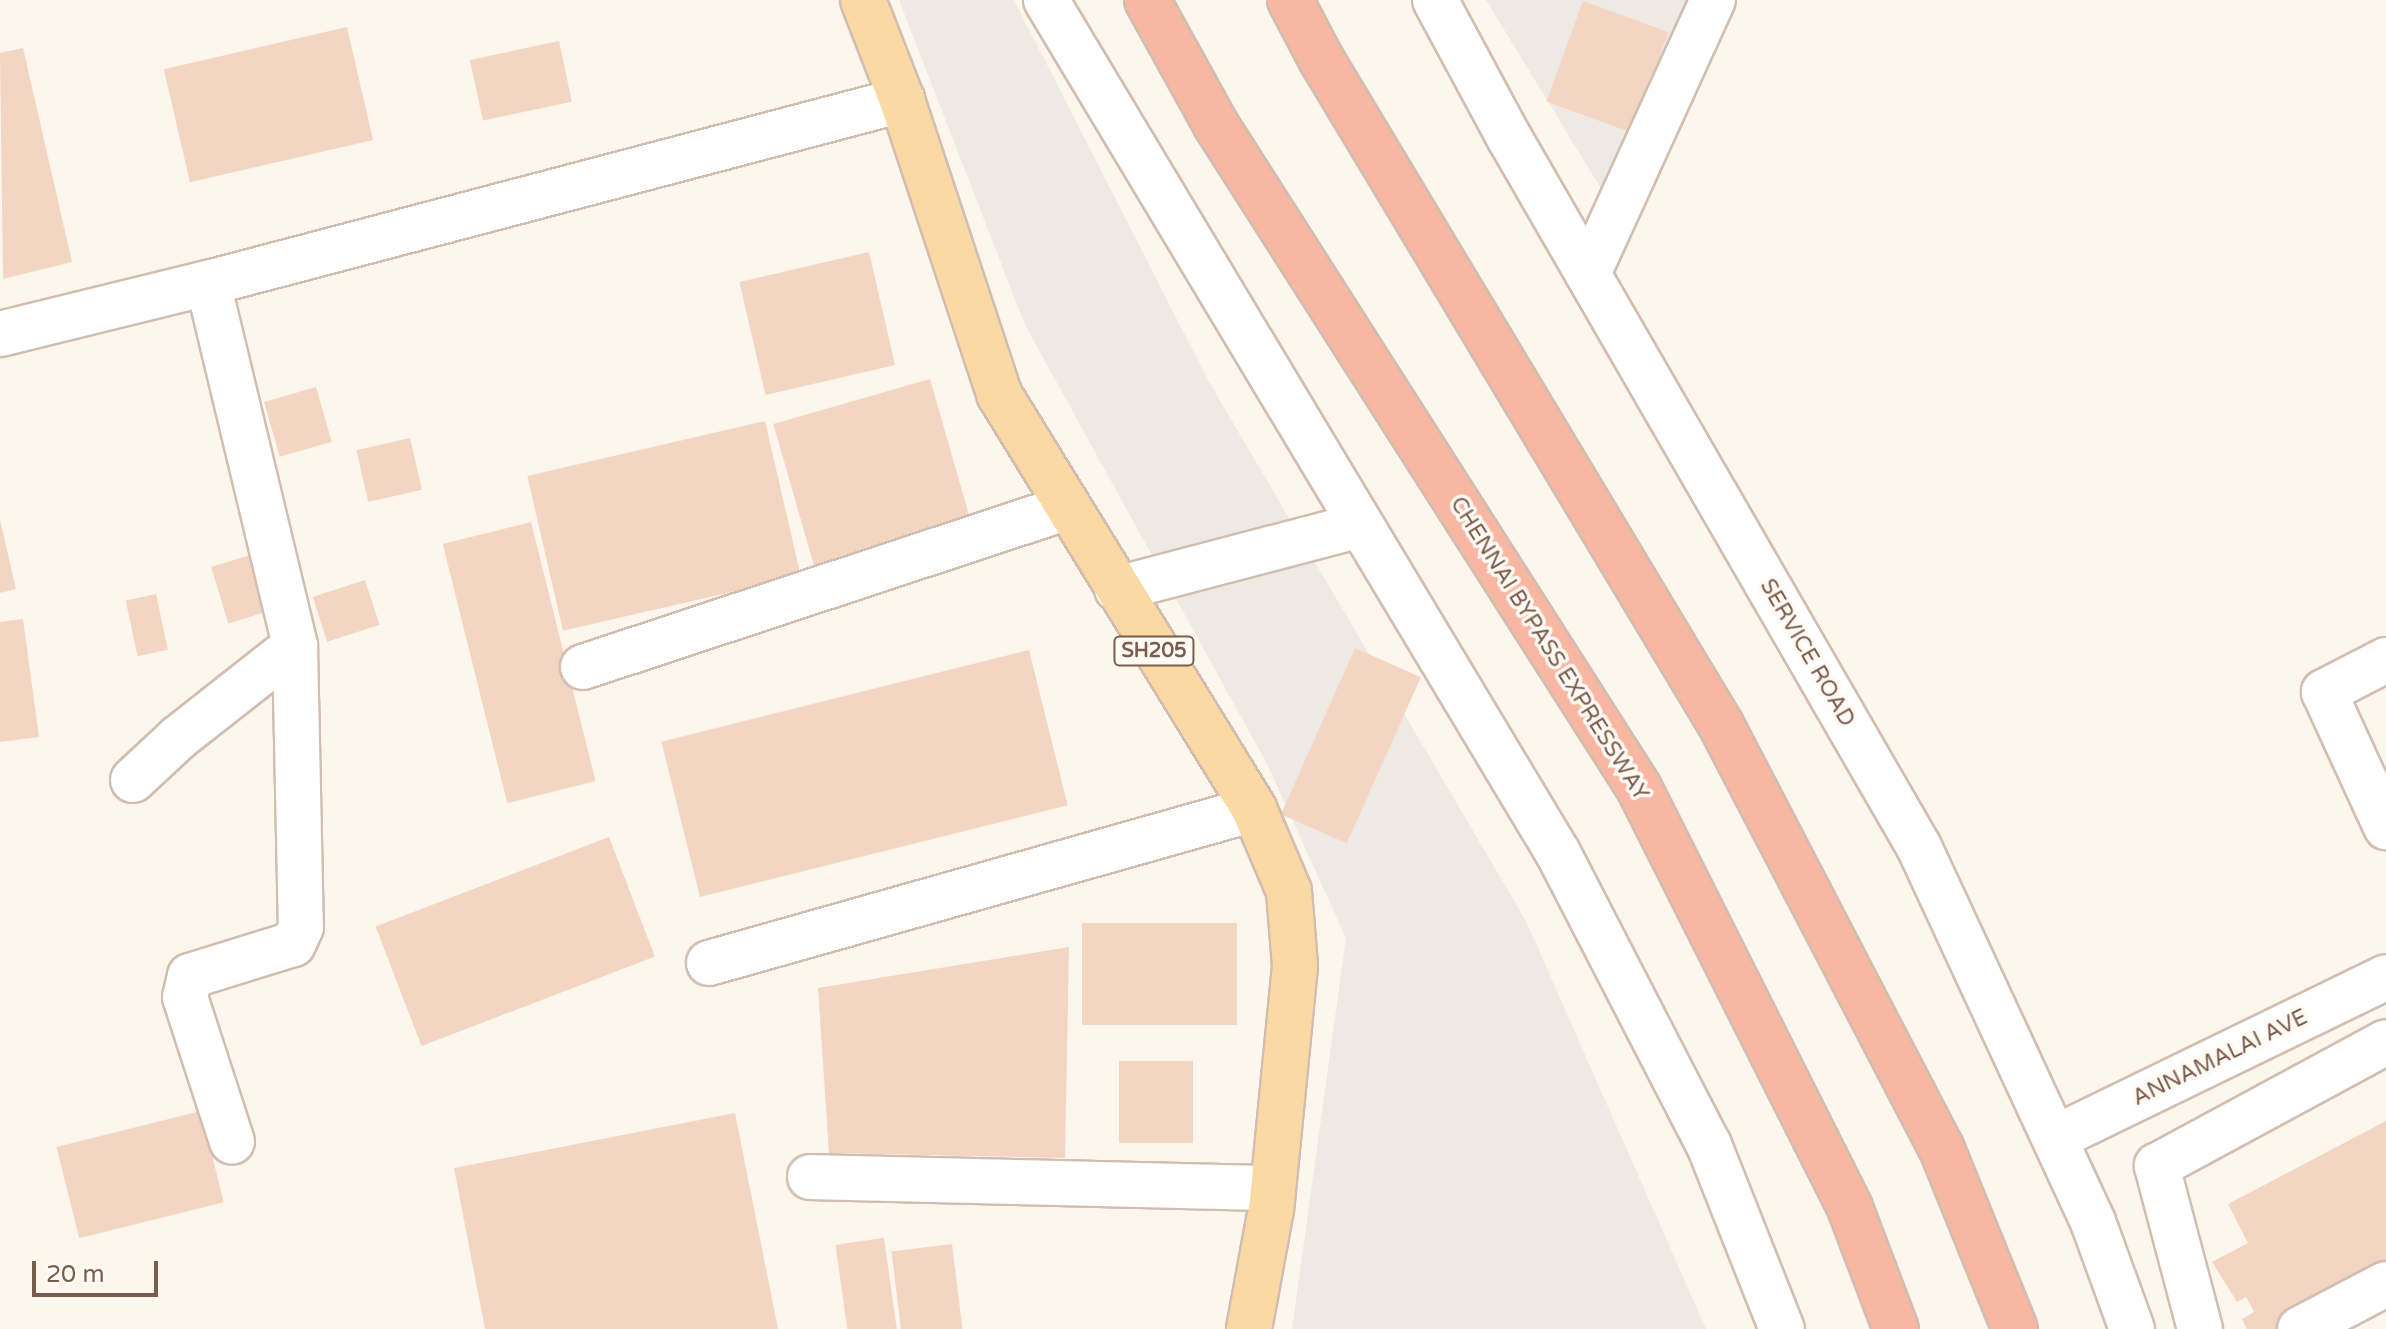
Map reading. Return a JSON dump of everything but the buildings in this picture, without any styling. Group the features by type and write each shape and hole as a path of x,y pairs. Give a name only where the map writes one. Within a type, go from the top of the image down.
{"highway":[{"name":"CHENNAI BYPASS EXPRESSWAY","path":"1147,0 1216,125 1639,788 1850,1208 1896,1329"},
{"path":"1290,0 1321,59 1721,725 1941,1147 2015,1329"}],"main road":[{"name":"SH205","path":"863,0 902,100 999,394 1254,809 1289,891 1295,966 1273,1188 1249,1329"}],"street":[{"path":"1046,0 1558,853 1709,1145 1782,1329"},
{"name":"SERVICE ROAD","path":"1435,0 1588,274 1919,847 2093,1222 2132,1329"},
{"path":"1588,274 1713,0"},
{"path":"0,334 208,283 902,100"},
{"path":"208,283 295,646 301,927 293,944 190,976 185,997 232,1142"},
{"path":"583,667 1068,507"},
{"path":"1117,589 1361,525"},
{"path":"133,780 178,738 295,646"},
{"path":"2386,660 2324,692 2386,827"},
{"path":"709,963 1254,809"},
{"name":"ANNAMALAI AVE","path":"2055,1138 2386,977"},
{"path":"2157,1166 2386,1042"},
{"path":"2136,1099 2200,1329"},
{"path":"810,1177 1273,1188"},
{"path":"2300,1329 2386,1284"}],"shaded area":[{"path":"899,0 1014,0 1209,382 1526,921 1706,1329 1292,1329 1346,938 1266,762 1025,325"},
{"path":"1486,0 1686,0 1603,192"}]}
